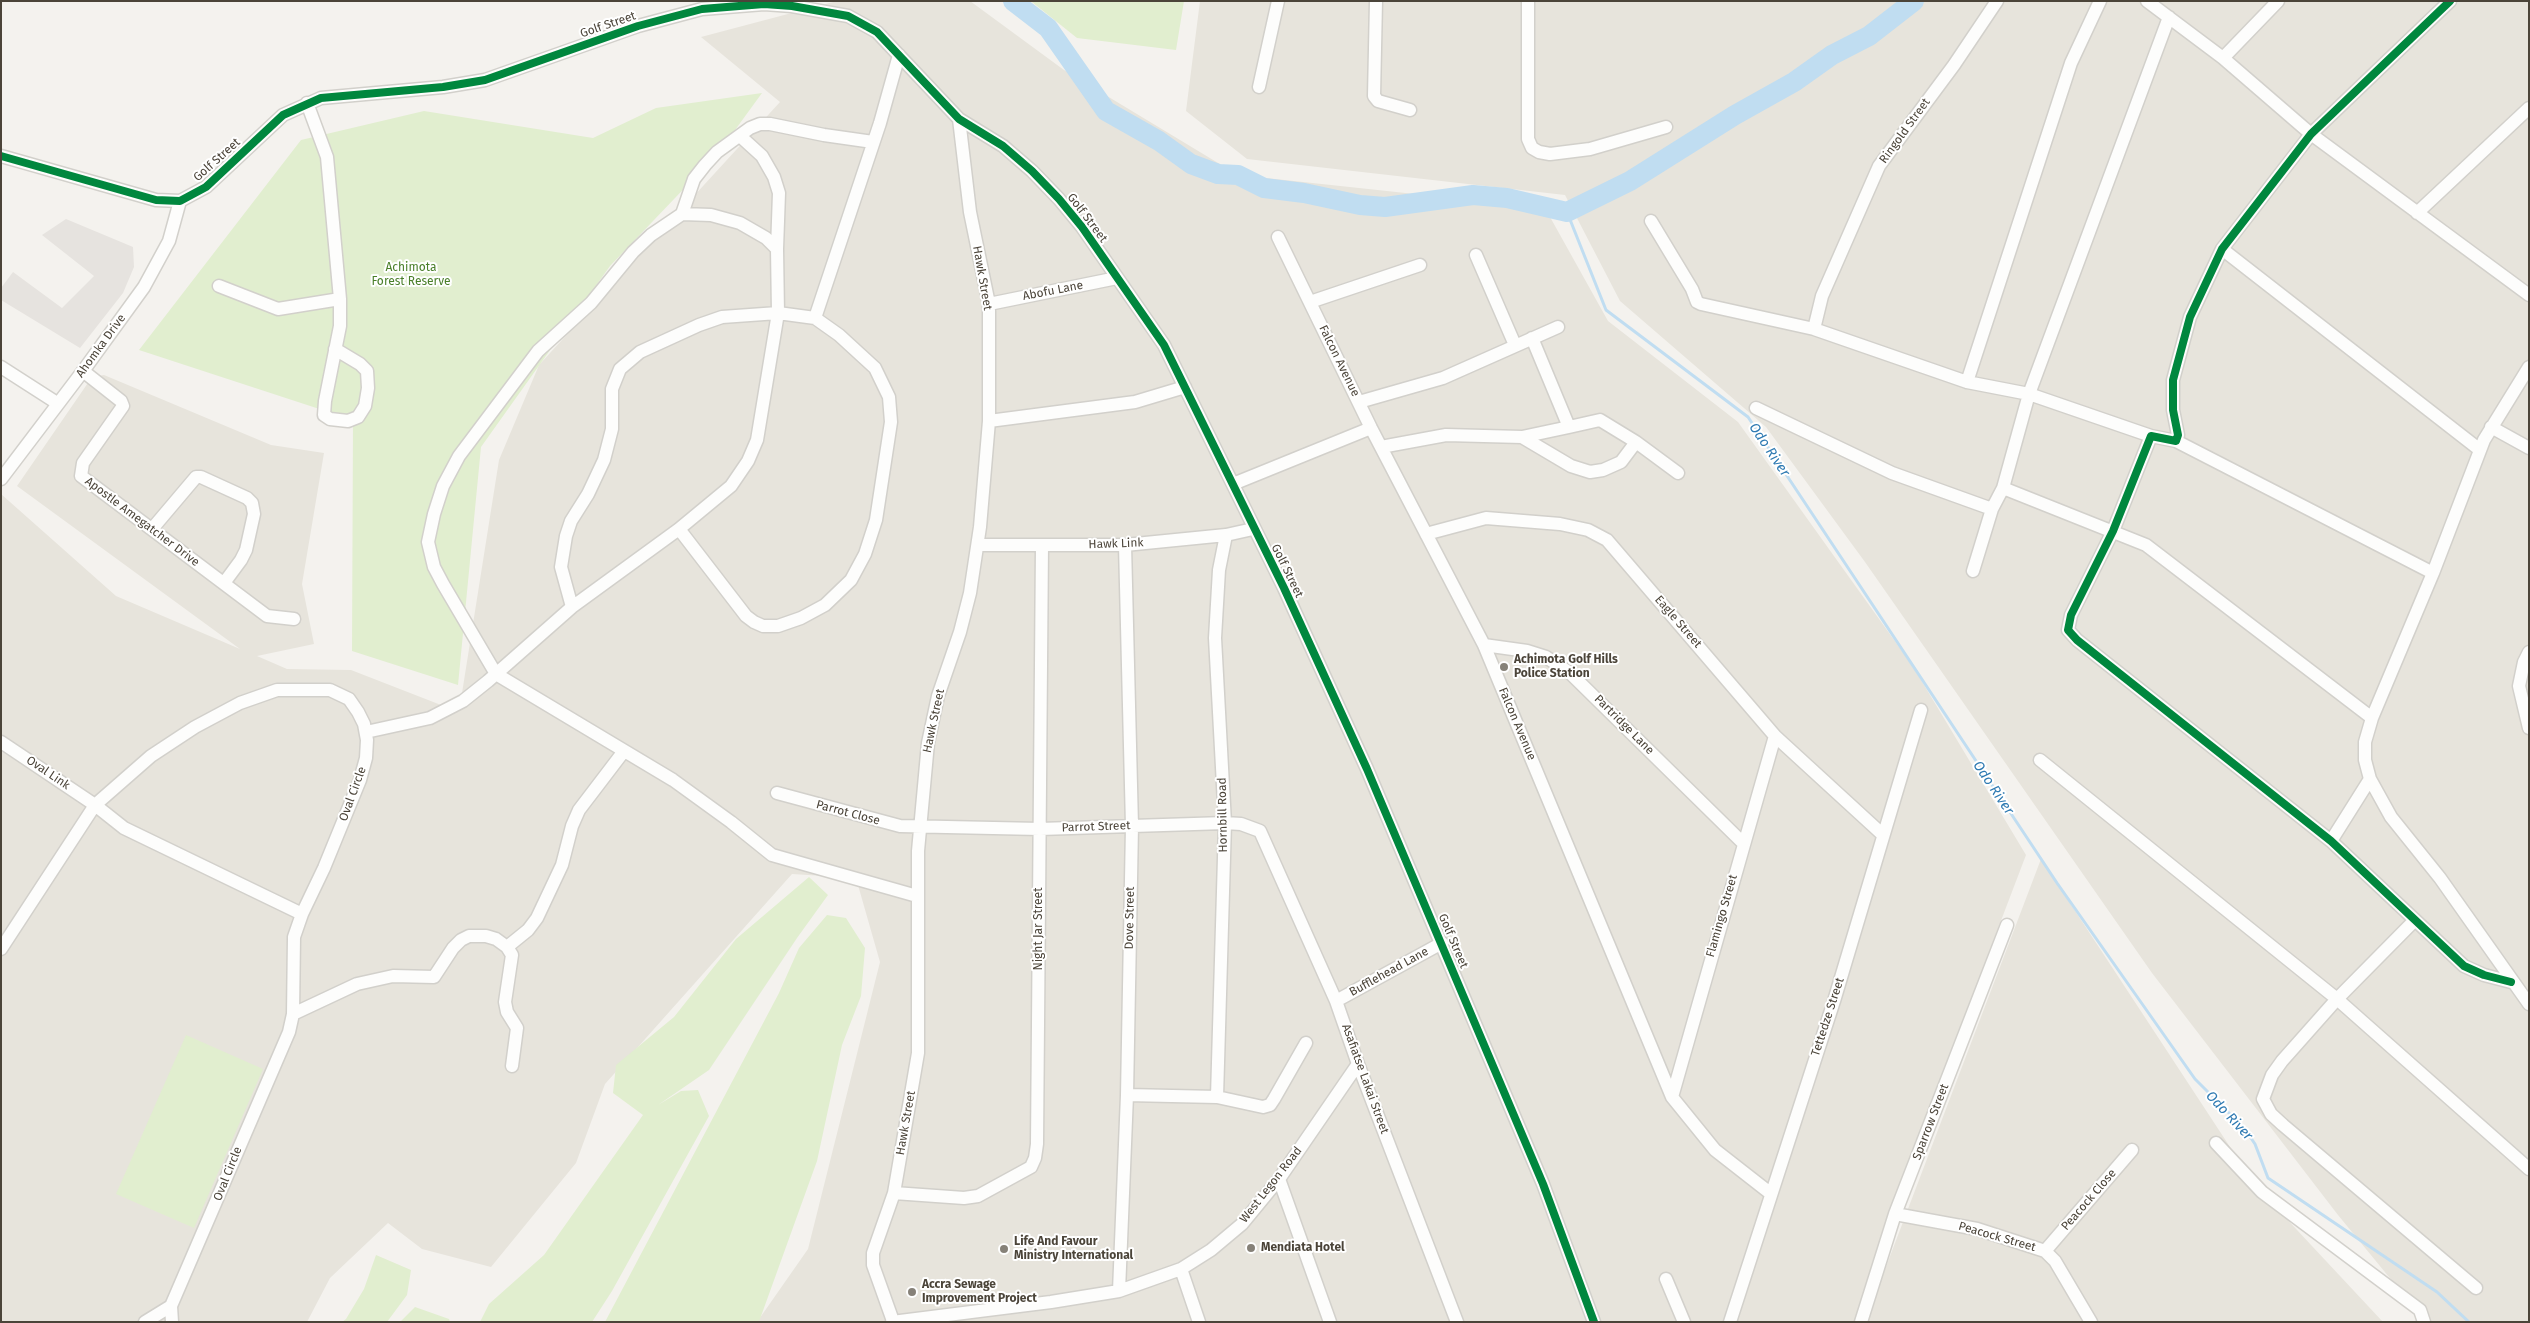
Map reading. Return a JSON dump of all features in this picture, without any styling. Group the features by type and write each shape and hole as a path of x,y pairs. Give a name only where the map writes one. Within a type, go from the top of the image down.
{"street":[{"path":"1259,87 1278,1"},
{"path":"1376,1 1374,96 1378,101 1410,110"},
{"path":"1528,1 1528,139 1532,148 1539,152 1550,154 1590,149 1666,126"},
{"name":"Ringold Street","path":"1814,329 1822,296 1879,166 1954,65 1997,1"},
{"path":"1966,382 2071,63 2100,1"},
{"path":"2147,1 2223,58 2311,134 2529,295"},
{"path":"2223,58 2278,1"},
{"path":"2176,441 2178,435 2173,410 2174,380 2190,317 2222,249 2311,134 2450,1"},
{"name":"Golf Street","path":"180,201 206,187 283,115 321,98 485,80 638,26 702,9 764,4 820,9 848,16 877,32 959,119 1003,146 1032,171 1082,227 1164,345 1234,484 1253,529 1284,588 1366,769 1442,943 1543,1184 1594,1322"},
{"path":"1973,570 1992,509 2003,488 2029,394 2170,17"},
{"path":"815,318 873,142 899,55"},
{"path":"307,103 326,157 331,187 340,299 340,326 335,349 324,401 324,414 330,419 348,420 358,417 365,406 368,388 367,371 360,364 335,349"},
{"path":"2417,213 2529,108"},
{"name":"Hawk Street","path":"893,1322 873,1265 873,1253 894,1193 918,1052 917,896 920,827 928,744 938,696 960,632 970,593 978,544 989,421 989,304 970,212 959,119"},
{"path":"682,214 694,179 717,152 760,124 770,124 824,136 873,142"},
{"path":"366,732 430,718 463,701 572,607 680,529 730,486 748,461 757,440 761,424 778,313 776,249 779,193 774,177 762,156 740,136"},
{"path":"1,156 156,200 180,201"},
{"name":"Ahomka Drive","path":"1,479 83,371 144,286 169,241 180,201"},
{"path":"776,249 766,238 740,223 715,216 682,214 651,234 633,252 591,303 538,351 459,456 444,486 434,514 428,542 434,567 496,674 673,780 772,855 917,896"},
{"path":"1651,222 1692,289 1697,302 1814,329 1966,382 2029,394 2151,436 2176,441 2433,573"},
{"name":"Falcon Avenue","path":"1278,237 1371,428 1484,645 1672,1097 1715,1150 1770,1193"},
{"path":"2222,249 2480,450"},
{"path":"1476,255 1514,345"},
{"path":"1310,302 1420,265"},
{"name":"Abofu Lane","path":"989,304 1117,278"},
{"path":"219,286 278,309 340,299"},
{"path":"572,607 561,567 562,550 571,521 588,494 604,460 612,429 612,389 620,369 640,352 699,325 722,317 778,313 815,318 840,335 875,368 889,398 891,422 876,520 865,554 851,580 825,604 801,618 778,626 763,626 746,616 680,529"},
{"path":"1359,402 1443,378 1558,327"},
{"path":"1532,338 1569,427"},
{"path":"1,367 57,403"},
{"path":"2529,367 2491,428 2480,450 2433,573 2372,718 2365,742 2365,760 2370,779 2391,817 2440,878 2511,982 2529,1004"},
{"name":"Apostle Amegatcher Drive","path":"83,371 122,401 123,406 83,463 82,476 267,616 294,619"},
{"path":"989,421 1135,402 1185,387"},
{"path":"1756,408 1892,473 1992,509"},
{"path":"1382,447 1446,435 1522,437 1600,420 1636,442 1678,473"},
{"path":"1234,484 1371,428"},
{"path":"2491,428 2529,448"},
{"path":"2151,436 2113,531 2071,615 2068,630 2077,640 2331,841 2464,966 2484,975 2511,982"},
{"path":"1522,437 1571,466 1590,472 1602,470 1621,462 1636,442"},
{"path":"152,529 196,477 201,477 247,498 252,502 254,514 246,550 224,583"},
{"path":"2003,488 2146,545 2372,718"},
{"name":"Eagle Street","path":"1426,534 1486,518 1560,524 1588,530 1608,540 1775,736 1882,834"},
{"name":"Hawk Link","path":"978,544 1125,545 1226,535 1253,529"},
{"name":"Hornbill Road","path":"1217,1097 1226,823 1215,638 1218,570 1226,535"},
{"name":"Night Jar Street","path":"894,1193 964,1198 978,1196 1031,1167 1035,1158 1037,1144 1042,545"},
{"name":"Dove Street","path":"1120,1291 1127,1095 1132,826 1125,545"},
{"name":"Partridge Lane","path":"1484,645 1527,651 1546,657 1570,672 1743,843"},
{"path":"2529,652 2524,662 2519,686 2529,728"},
{"name":"Oval Circle","path":"1,949 95,805 151,756 195,726 240,702 277,690 330,690 349,699 358,712 366,732 366,758 360,780 324,868 302,914 294,945 293,1014 280,1054 171,1306 172,1322"},
{"name":"Tettedze Street","path":"1730,1322 1770,1193 1834,1000 1882,834 1921,710"},
{"name":"Flamingo Street","path":"1672,1097 1775,736"},
{"name":"Oval Link","path":"1,742 95,805 124,828 302,914"},
{"path":"507,947 528,930 537,918 562,865 572,826 579,810 624,751"},
{"path":"2040,760 2338,999 2529,1169"},
{"path":"2331,841 2370,779"},
{"name":"Parrot Close","path":"777,793 880,822 920,827"},
{"name":"Parrot Street","path":"920,827 1040,829 1226,823 1253,827 1260,831 1265,840"},
{"name":"Asafiatse Lakai Street","path":"1265,840 1336,1001 1358,1064 1457,1322"},
{"path":"2415,920 2338,999 2282,1061 2272,1075 2263,1099 2271,1114 2476,1288"},
{"name":"Sparrow Street","path":"1861,1322 1895,1214 2007,925"},
{"path":"293,1014 357,984 393,976 434,977 453,948 469,936 486,936 496,939 507,947 512,955 505,1008 516,1025 517,1032 512,1066"},
{"name":"Bufflehead Lane","path":"1336,1001 1442,943"},
{"path":"1127,1095 1217,1097 1263,1107 1270,1104 1306,1043"},
{"name":"West Legon Road","path":"893,1322 1051,1302 1120,1291 1180,1269 1211,1250 1242,1224 1279,1179 1358,1064"},
{"path":"2216,1143 2262,1192 2420,1310 2424,1322"},
{"name":"Peacock Close","path":"2045,1251 2132,1150"},
{"path":"1279,1179 1330,1322"},
{"name":"Peacock Street","path":"1895,1214 1977,1228 2045,1251 2055,1261 2091,1322"},
{"path":"1180,1269 1199,1322"},
{"path":"1666,1279 1684,1322"},
{"path":"145,1322 171,1306"}],"shaded area":[{"path":"837,1 970,1 1064,70 1238,175 1545,208 1608,321 1738,422 1912,665 2026,855 1970,1002 1862,1322 757,1322 808,1249 880,962 856,878 792,874 605,1084 576,1163 491,1267 422,1249 388,1223 330,1278 307,1322 1,1322 1,494 116,596 240,649 17,486 92,377 104,375 271,445 324,453 302,584 314,644 257,656 287,669 351,670 459,712 499,460 539,365 780,102 701,37"},
{"path":"1200,1 2529,1 2529,1322 2426,1322 2338,1215 2152,973 1865,562 1766,427 1620,301 1565,195 1247,159 1186,111"},
{"path":"66,219 133,247 134,267 123,293 80,348 1,300 1,288 13,272 62,308 94,276 42,235"},
{"path":"2041,859 2255,1185 2383,1322 1865,1322"}],"green space":[{"path":"1184,1 1176,50 1077,38 1032,2"},
{"name":"Achimota Forest Reserve","path":"762,93 719,152 610,266 481,447 458,685 352,651 353,420 139,350 301,140 424,111 593,138 656,108"},
{"path":"809,877 828,895 709,1070 658,1105 681,1091 698,1090 709,1116 612,1291 592,1322 480,1322 489,1304 544,1255 643,1115 613,1093 616,1065 674,1017 736,939"},
{"path":"827,915 846,918 865,948 861,996 842,1045 817,1161 760,1319 758,1322 605,1322 779,993 799,948"},
{"path":"186,1035 263,1069 194,1228 116,1194"},
{"path":"376,1255 411,1270 407,1295 387,1322 342,1322 346,1319 364,1289"},
{"path":"415,1307 449,1319 450,1322 400,1322"}],"waterway":[{"path":"1013,1 1048,28 1106,111 1159,141 1191,164 1218,174 1238,175 1264,188 1304,193 1360,205 1385,207 1473,195 1507,198 1567,212 1630,181 1735,115 1794,82 1832,55 1869,36 1914,1"},
{"name":"Odo River","path":"1567,212 1606,310 1748,417 2057,883 2195,1079 2244,1128 2255,1144 2268,1178 2437,1292 2469,1322"}],"cycle path":[{"path":"2450,1 2311,134 2222,249 2190,317 2173,380 2173,410 2178,435 2176,441 2151,436 2113,531 2071,615 2068,630 2077,640 2331,841 2464,966 2484,975 2511,982"},
{"path":"1,156 156,200 180,201 206,187 283,115 321,98 443,87 485,80 638,26 702,9 764,4 792,6 848,16 877,32 959,119 1003,146 1032,171 1059,199 1082,227 1164,345 1284,588 1367,769 1543,1184 1594,1322"}],"place":[{"name":"Achimota Golf Hills Police Station","path":"1504,667"},
{"name":"Mendiata Hotel","path":"1251,1248"},
{"name":"Life And Favour Ministry International","path":"1004,1249"},
{"name":"Accra Sewage Improvement Project","path":"912,1292"}]}
